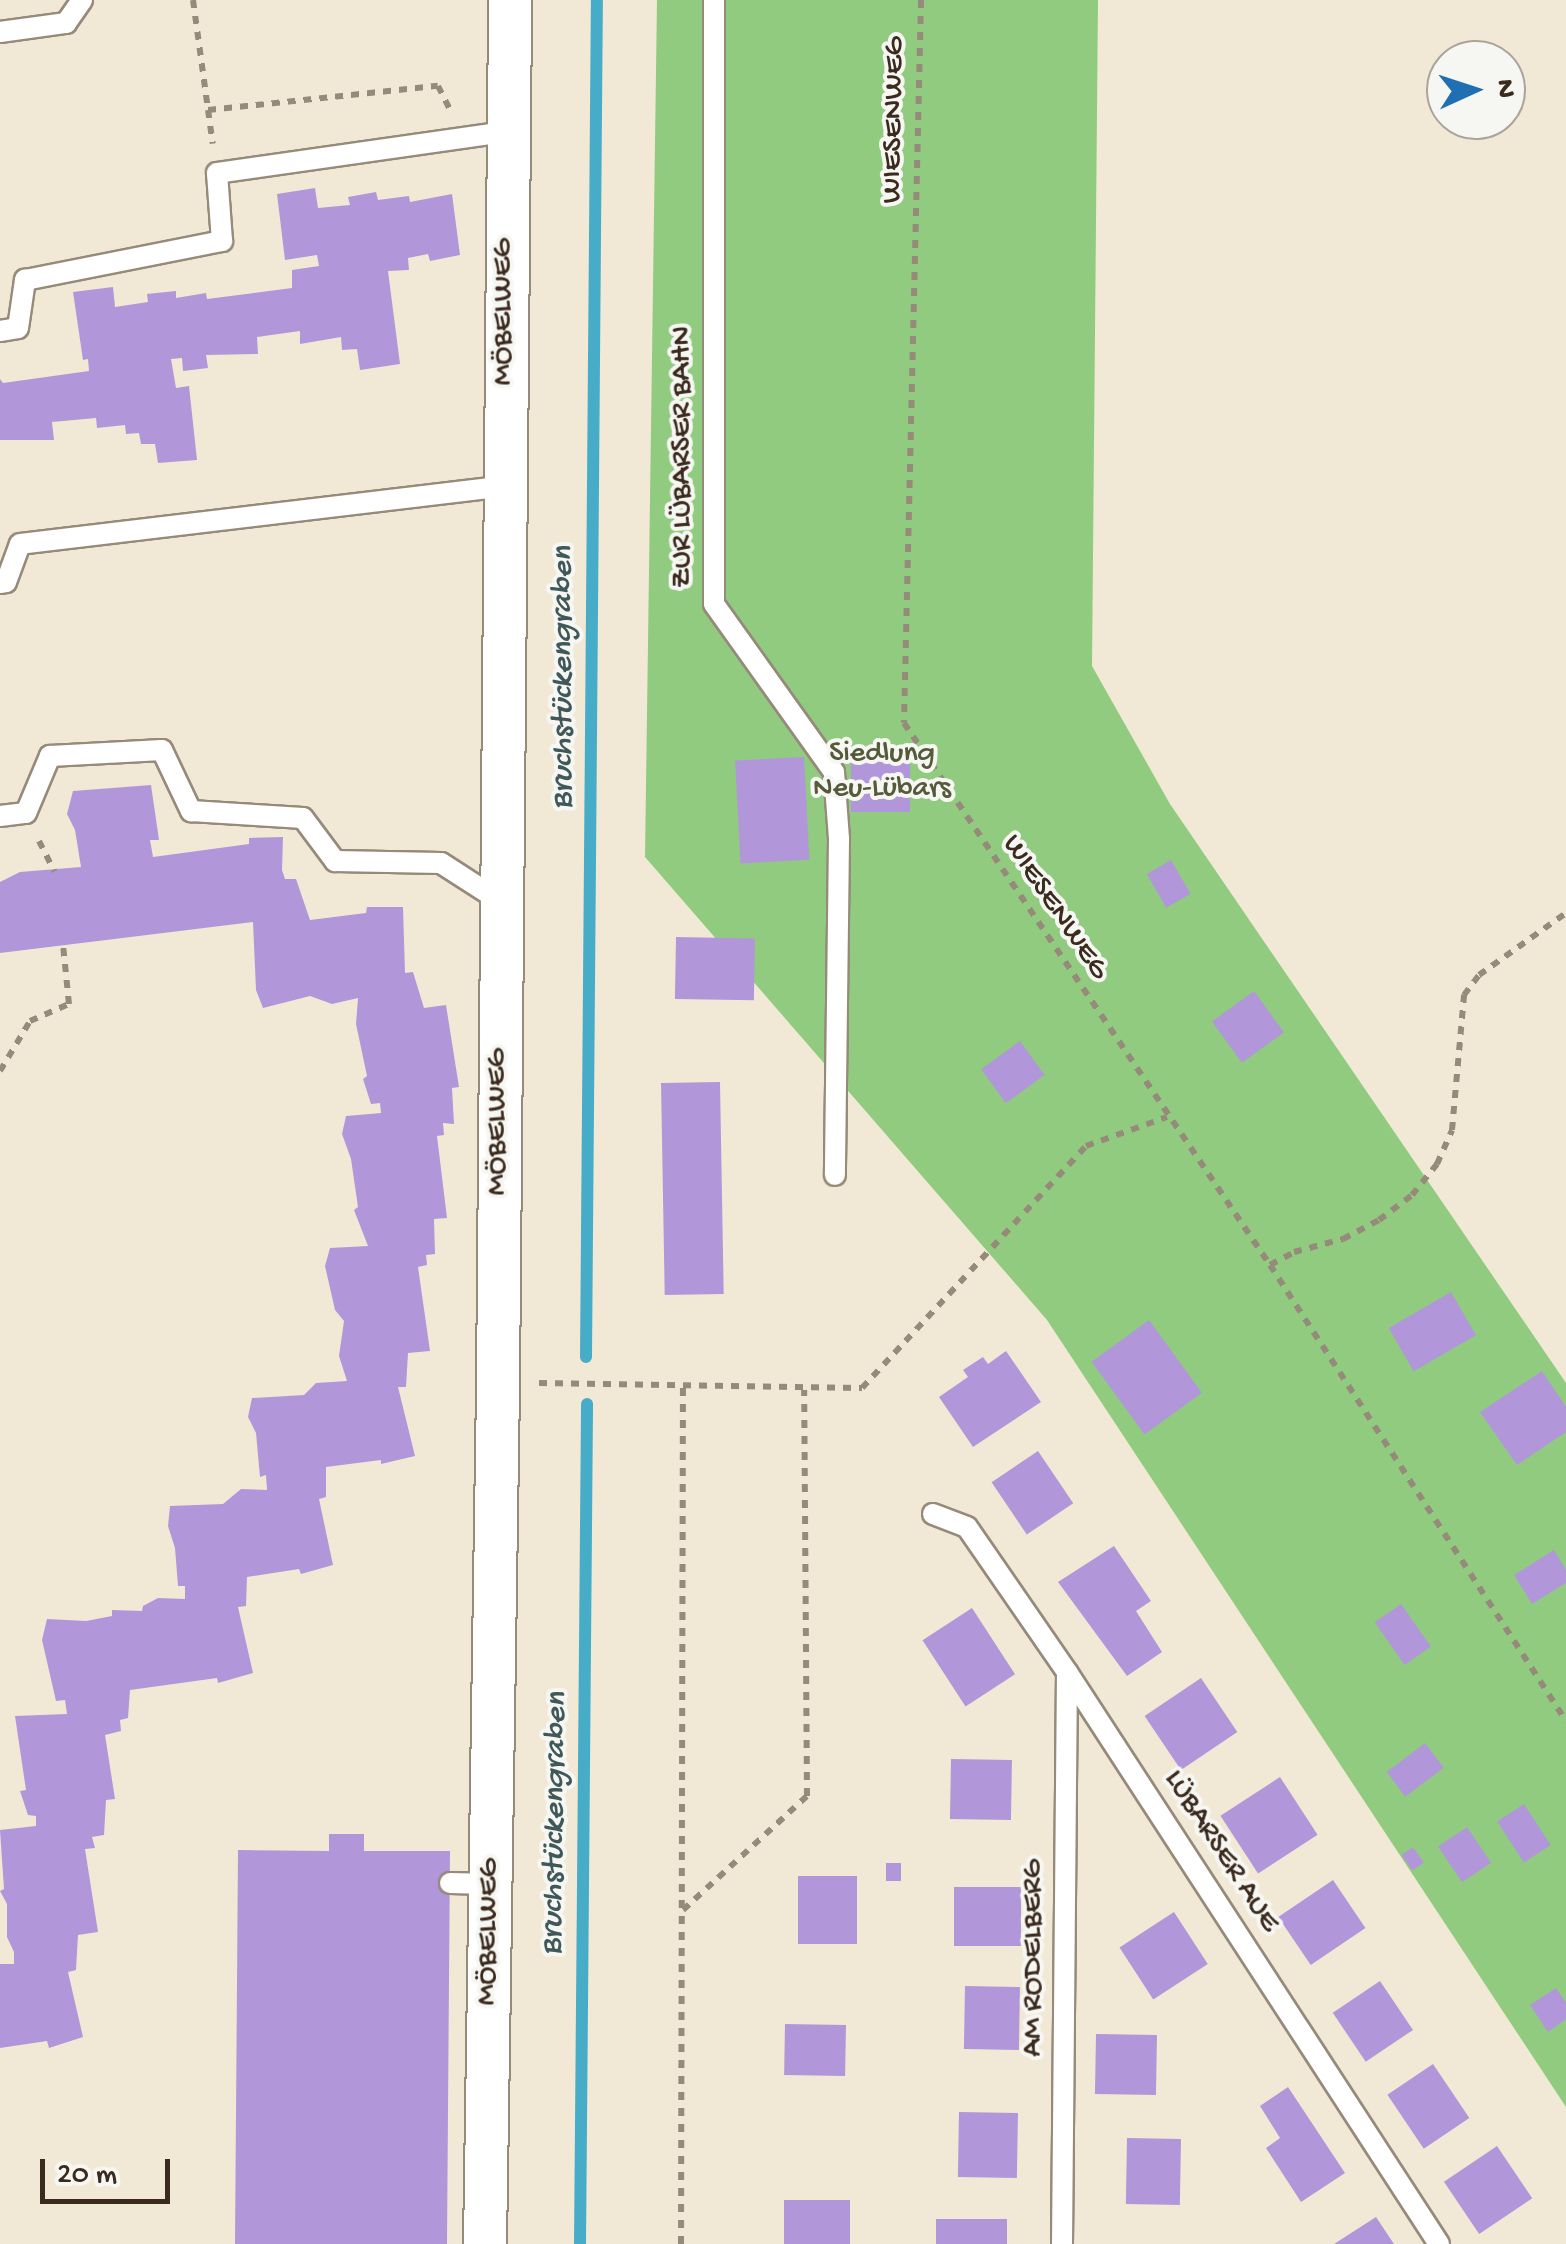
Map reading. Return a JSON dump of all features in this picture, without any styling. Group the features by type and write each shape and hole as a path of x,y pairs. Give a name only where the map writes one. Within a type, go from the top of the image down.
{"street":[{"name":"MÖBELWEG","path":"485,2244 471,1884 500,900 510,0"}],"lane":[{"path":"0,32 66,23 82,0"},
{"name":"ZUR LÜBARSER BAHN","path":"714,0 714,604 834,772 839,839 835,1175"},
{"path":"0,330 18,328 26,280 222,242 216,173 506,132"},
{"path":"0,584 6,582 20,544 504,486"},
{"path":"0,816 26,813 50,756 162,750 191,811 303,818 335,861 441,863 500,900"},
{"name":"LÜBARSER AUE","path":"933,1514 967,1527 1067,1672 1439,2244"},
{"name":"AM RODELBERG","path":"1062,2244 1067,1672"}],"path":[{"path":"193,0 208,110 438,86 463,138"},
{"name":"WIESENWEG","path":"921,0 904,723 1270,1265 1566,1720"},
{"path":"1270,1265 1355,1232 1412,1195 1437,1164 1452,1130 1464,995 1478,975 1566,913"},
{"path":"0,1070 30,1021 68,1004 63,945"},
{"path":"538,1383 862,1388 1086,1146 1167,1117"},
{"path":"680,2244 683,1384"},
{"path":"682,1911 807,1796 804,1390"}],"green space":[{"name":"Siedlung Neu-Lübars","path":"657,0 1098,0 1092,666 1170,804 1566,1383 1566,2107 1047,1320 645,857"}],"building":[{"path":"315,188 318,208 350,205 348,197 376,192 378,200 409,196 410,202 452,194 460,255 430,261 428,254 408,258 409,270 388,271 400,364 360,370 357,349 342,350 341,337 300,344 300,331 257,337 258,354 206,355 208,368 183,371 182,358 171,359 176,388 189,386 197,460 158,463 155,444 141,444 139,433 126,434 125,425 97,428 96,418 52,422 54,440 0,440 0,379 3,383 89,371 88,359 83,360 73,292 113,287 115,307 148,302 147,294 176,291 176,298 206,293 207,299 292,288 292,270 319,266 317,255 285,260 277,194"},
{"path":"804,757 809,860 740,863 735,761"},
{"path":"851,762 910,762 910,812 851,812"},
{"path":"151,785 159,840 150,840 153,857 249,844 249,838 283,837 282,870 285,879 296,879 310,920 366,913 367,907 403,907 405,973 413,972 424,1008 446,1005 459,1087 452,1088 454,1124 443,1123 444,1135 437,1136 447,1218 434,1219 435,1254 426,1255 427,1265 418,1267 430,1351 408,1353 406,1387 398,1387 415,1456 381,1464 381,1460 326,1467 326,1497 319,1499 333,1565 301,1574 299,1569 247,1577 246,1606 238,1607 253,1673 218,1683 217,1678 130,1690 128,1718 120,1720 121,1731 105,1735 115,1799 106,1800 104,1835 92,1837 95,1848 85,1849 98,1932 78,1935 76,1970 68,1972 83,2037 49,2048 47,2041 0,2048 0,1964 14,1964 14,1952 7,1937 7,1904 0,1891 4,1889 0,1830 36,1826 36,1816 28,1815 20,1791 26,1790 15,1716 67,1714 65,1700 56,1701 42,1640 47,1619 86,1621 112,1616 112,1610 142,1611 143,1606 158,1598 185,1599 185,1586 178,1586 175,1548 168,1526 170,1506 223,1504 241,1489 267,1490 266,1475 260,1477 256,1433 248,1417 252,1398 304,1395 316,1383 347,1381 339,1356 344,1321 335,1310 325,1266 330,1248 368,1246 354,1210 358,1207 351,1159 342,1134 346,1116 381,1113 380,1103 371,1104 363,1079 367,1076 356,1024 358,998 332,1004 310,996 263,1008 256,990 253,922 0,953 0,882 20,872 81,867 75,830 67,814 73,791"},
{"path":"1171,860 1190,894 1166,908 1147,874"},
{"path":"676,937 755,938 754,1000 675,999"},
{"path":"1254,991 1284,1032 1242,1063 1212,1022"},
{"path":"1020,1041 1045,1075 1006,1103 981,1069"},
{"path":"720,1082 724,1294 665,1295 661,1083"},
{"path":"1451,1292 1476,1335 1414,1371 1389,1328"},
{"path":"1149,1320 1202,1393 1144,1435 1092,1362"},
{"path":"1006,1351 1041,1402 973,1447 939,1397 968,1377 963,1370 983,1357 988,1364"},
{"path":"1542,1371 1566,1407 1566,1432 1517,1465 1480,1412"},
{"path":"1038,1451 1073,1503 1027,1535 992,1482"},
{"path":"1114,1546 1151,1601 1136,1611 1162,1652 1127,1676 1058,1582"},
{"path":"1554,1550 1566,1570 1566,1583 1532,1604 1514,1575"},
{"path":"1401,1604 1431,1647 1405,1665 1375,1622"},
{"path":"972,1608 1015,1674 966,1706 923,1640"},
{"path":"1201,1678 1237,1732 1181,1770 1145,1716"},
{"path":"1425,1743 1444,1768 1405,1797 1387,1772"},
{"path":"951,1759 1012,1760 1011,1820 950,1819"},
{"path":"1280,1777 1318,1835 1258,1874 1220,1816"},
{"path":"1524,1804 1551,1845 1524,1863 1497,1821"},
{"path":"1467,1827 1491,1863 1462,1882 1438,1847"},
{"path":"329,1834 364,1834 364,1851 450,1851 447,2244 235,2244 238,1850 329,1851"},
{"path":"1413,1847 1424,1863 1412,1871 1402,1855"},
{"path":"886,1863 901,1863 901,1881 886,1881"},
{"path":"798,1876 857,1876 857,1944 798,1944"},
{"path":"1333,1880 1365,1928 1311,1965 1278,1917"},
{"path":"954,1887 1021,1887 1021,1946 954,1946"},
{"path":"1174,1912 1208,1964 1153,1999 1119,1947"},
{"path":"1380,1981 1413,2030 1366,2062 1333,2013"},
{"path":"965,1986 1020,1987 1019,2050 964,2049"},
{"path":"1556,1988 1566,2003 1566,2019 1548,2032 1530,2005"},
{"path":"785,2024 846,2025 845,2076 784,2075"},
{"path":"1096,2034 1157,2035 1156,2095 1095,2094"},
{"path":"1433,2064 1469,2118 1424,2149 1387,2095"},
{"path":"1288,2087 1345,2173 1301,2202 1266,2148 1280,2138 1260,2106"},
{"path":"959,2112 1018,2113 1017,2178 958,2177"},
{"path":"1127,2138 1181,2139 1180,2205 1126,2204"},
{"path":"1497,2146 1532,2198 1479,2234 1444,2182"},
{"path":"784,2200 850,2200 850,2244 784,2244"},
{"path":"1376,2217 1394,2244 1334,2244"},
{"path":"936,2219 1007,2219 1007,2244 936,2244"}],"waterway":[{"name":"Bruchstückengraben","path":"586,1357 597,0"},
{"name":"Bruchstückengraben","path":"580,2244 587,1404"}]}
